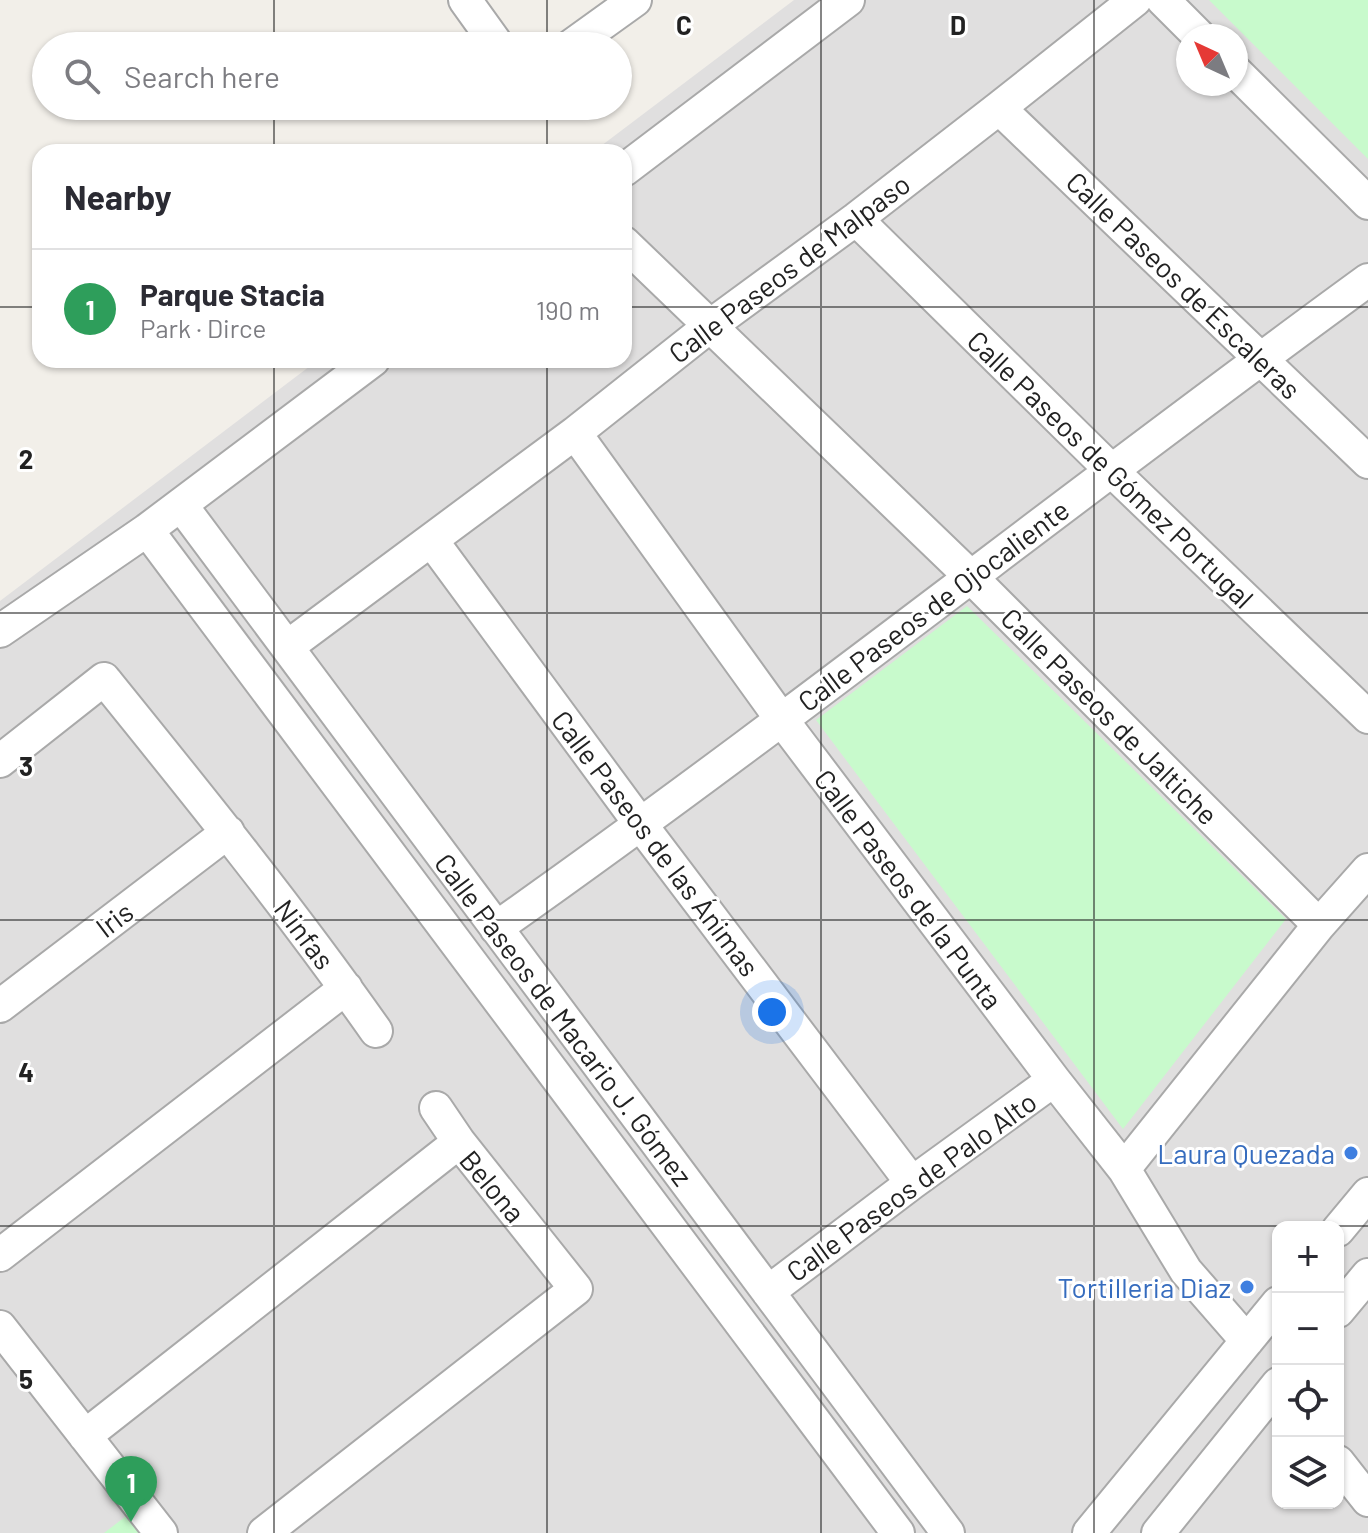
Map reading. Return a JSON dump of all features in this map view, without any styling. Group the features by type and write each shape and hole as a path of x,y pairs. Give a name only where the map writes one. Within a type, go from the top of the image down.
{"street":[{"path":"465,0 488,32"},
{"path":"590,32 635,0"},
{"path":"632,164 848,0"},
{"name":"Calle Paseos de Malpaso","path":"287,647 432,541 710,326 856,219 1135,0"},
{"path":"1163,0 1187,24"},
{"path":"1248,84 1368,203"},
{"name":"Calle Paseos de Escaleras","path":"999,108 1368,462"},
{"name":"Calle Paseos de Gómez Portugal","path":"856,219 1368,717"},
{"name":"Calle Paseos de Jaltiche","path":"632,251 971,577 1319,925"},
{"name":"Calle Paseos de Ojocaliente","path":"496,928 641,825 1368,280"},
{"path":"0,631 147,530 362,368"},
{"name":"Calle Paseos de la Punta","path":"575,433 782,720 1124,1169 1186,1271 1247,1341"},
{"name":"Calle Paseos de Macario J. Gómez","path":"181,505 948,1533"},
{"name":"Calle Paseos de Macario J. Gómez","path":"147,530 898,1533"},
{"name":"Calle Paseos de las Ánimas","path":"432,541 641,825 912,1183"},
{"name":"Ninfas","path":"0,761 104,679 228,832 346,988 0,1255"},
{"name":"Iris","path":"0,1006 228,832"},
{"path":"1124,1169 1319,925 1368,870"},
{"path":"346,988 376,1031"},
{"name":"Calle Paseos de Palo Alto","path":"768,1292 1054,1080"},
{"path":"436,1108 459,1142"},
{"name":"Belona","path":"85,1436 459,1142 576,1289 264,1533"},
{"path":"1344,1223 1368,1194"},
{"path":"1344,1304 1368,1275"},
{"path":"1089,1533 1272,1310"},
{"path":"0,1327 161,1533"},
{"path":"1164,1530 1272,1392"},
{"path":"1344,1470 1368,1500"}],"shaded area":[{"path":"794,0 1368,0 1368,1533 0,1533 0,601 307,368 632,368 632,144 604,144"}],"green space":[{"path":"1209,0 1368,0 1368,159 1248,39 1248,24 1233,24"},
{"path":"967,606 1286,919 1123,1129 816,720"},
{"path":"134,1510 152,1533 104,1533"}],"place":[{"name":"Laura Quezada","path":"1351,1153"},
{"name":"Tortilleria Diaz","path":"1247,1287"},
{"name":"Parque Stacia","path":"131,1522"}]}
